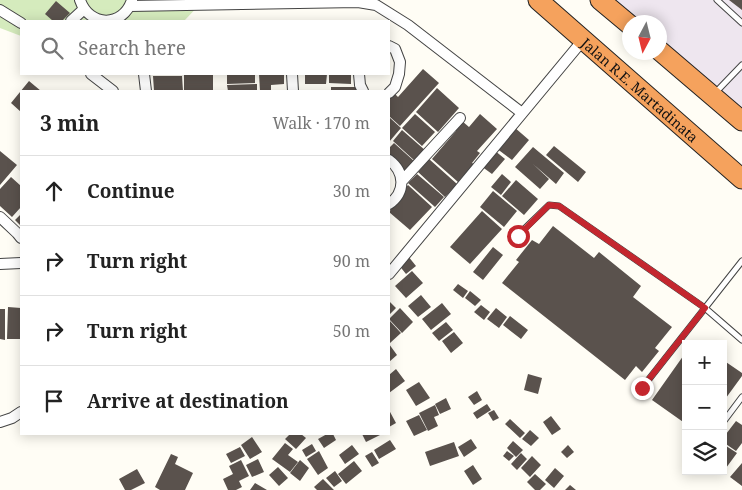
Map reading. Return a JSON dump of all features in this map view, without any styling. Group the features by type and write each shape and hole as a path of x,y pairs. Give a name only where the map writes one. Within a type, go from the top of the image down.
{"highway":[{"name":"Jalan R.E. Martadinata","path":"538,0 742,179"},
{"path":"600,0 622,19"},
{"path":"667,57 742,122"}],"street":[{"path":"110,20 118,18 125,13 131,3 357,1 376,5 408,25 522,114"},
{"path":"72,20 82,4 93,20"},
{"path":"0,10 20,22"},
{"path":"390,273 583,40"},
{"path":"390,46 395,49 400,62 395,87 390,93"},
{"path":"93,75 112,90"},
{"path":"144,75 146,90"},
{"path":"292,75 292,90"},
{"path":"359,75 362,90"},
{"path":"402,181 460,118"},
{"path":"390,161 396,166 402,181 397,197 390,203"},
{"path":"0,217 20,237"},
{"path":"0,264 20,263"},
{"path":"0,422 20,413"}],"lane":[{"path":"718,0 742,23"},
{"path":"712,96 742,65"},
{"path":"518,236 549,205 559,206 705,308 742,340"},
{"path":"642,388 742,261"},
{"path":"727,417 742,398"}],"shaded area":[{"path":"603,0 742,0 742,116 667,53 667,15 622,15"}],"green space":[{"path":"0,0 204,0 185,20 20,20 20,36 0,28"}],"building":[{"path":"729,0 742,0 742,10"},
{"path":"56,1 70,13 63,20 52,20 45,14"},
{"path":"423,69 439,83 400,126 390,117 390,98 394,93 398,97"},
{"path":"184,75 213,75 213,90 184,90"},
{"path":"227,75 255,75 255,83 227,84"},
{"path":"259,75 284,75 284,84 271,85 271,90 260,90"},
{"path":"305,75 327,75 326,84 305,84"},
{"path":"329,75 351,75 351,84 329,83"},
{"path":"153,76 182,76 183,90 154,90"},
{"path":"29,81 40,90 22,90"},
{"path":"257,84 257,90 228,90 227,85"},
{"path":"331,87 356,87 356,90 331,90"},
{"path":"437,88 459,108 438,132 416,112"},
{"path":"20,92 20,111 11,103"},
{"path":"415,114 435,132 422,146 402,128"},
{"path":"480,114 497,129 477,151 480,153 472,163 474,164 458,182 432,159 462,121 469,127"},
{"path":"390,118 401,128 390,141"},
{"path":"514,127 529,140 512,160 496,148"},
{"path":"402,130 426,151 416,162 393,141"},
{"path":"394,143 414,161 404,172 390,159 390,147"},
{"path":"554,146 586,172 578,182 546,155"},
{"path":"533,147 564,173 556,184 533,164 549,179 540,189 515,167"},
{"path":"494,150 505,159 492,174 481,166"},
{"path":"0,151 17,165 0,185"},
{"path":"429,159 457,184 445,197 418,172"},
{"path":"417,174 444,197 435,207 408,183"},
{"path":"502,174 511,182 501,195 491,187"},
{"path":"11,177 20,185 20,208 12,217 0,206 0,189"},
{"path":"516,180 538,199 524,215 502,196"},
{"path":"408,185 432,207 410,230 390,213 399,199 397,198"},
{"path":"493,191 517,211 504,227 480,207"},
{"path":"482,211 502,229 470,264 450,247"},
{"path":"20,215 20,225 15,220"},
{"path":"553,226 594,258 599,252 641,286 633,297 672,327 655,348 659,351 642,372 636,366 625,380 502,283 519,262 516,260 532,240 539,244"},
{"path":"493,247 503,255 483,280 473,272"},
{"path":"408,256 416,266 406,274 398,264"},
{"path":"412,271 423,283 406,298 395,286"},
{"path":"458,284 468,291 463,298 453,290"},
{"path":"470,291 481,300 475,306 465,298"},
{"path":"421,295 431,307 418,317 408,306"},
{"path":"390,302 396,308 390,314"},
{"path":"442,303 451,314 431,330 422,319"},
{"path":"481,305 490,312 484,320 474,312"},
{"path":"8,307 20,308 20,339 7,339"},
{"path":"400,308 413,322 402,333 390,318"},
{"path":"496,308 507,317 499,328 487,319"},
{"path":"0,309 5,309 5,340 0,339"},
{"path":"510,316 528,330 521,339 503,325"},
{"path":"390,321 401,333 390,343"},
{"path":"446,322 453,330 439,341 432,333"},
{"path":"454,332 463,343 451,353 442,341"},
{"path":"390,345 397,355 390,361"},
{"path":"682,358 682,421 652,400"},
{"path":"727,363 742,373 742,376 727,397"},
{"path":"396,369 405,381 390,392 390,374"},
{"path":"528,374 542,378 538,394 524,390"},
{"path":"419,382 430,398 416,406 406,390"},
{"path":"477,391 482,400 474,405 468,397"},
{"path":"446,398 451,409 440,414 435,404"},
{"path":"487,404 491,410 477,419 473,413"},
{"path":"435,405 439,415 434,417 438,426 428,431 419,413"},
{"path":"494,410 499,418 493,421 488,413"},
{"path":"390,412 396,423 390,426"},
{"path":"419,415 427,430 414,436 406,421"},
{"path":"551,416 561,429 552,435 543,422"},
{"path":"510,419 525,433 520,438 505,424"},
{"path":"736,421 742,425 742,443 736,451 727,445 727,433"},
{"path":"530,430 539,438 531,446 522,439"},
{"path":"289,435 302,435 306,438 296,449 285,439"},
{"path":"325,435 334,435 336,440 324,448 318,439"},
{"path":"362,435 380,435 366,442"},
{"path":"252,437 262,452 250,459 241,445"},
{"path":"471,439 477,448 464,457 458,447"},
{"path":"390,440 396,449 379,459 374,450"},
{"path":"513,441 523,450 516,457 507,448"},
{"path":"454,442 459,456 430,466 425,452"},
{"path":"285,443 293,449 288,455 298,462 290,472 272,459"},
{"path":"312,444 316,451 306,457 302,450"},
{"path":"352,445 359,454 345,464 339,455"},
{"path":"568,445 574,452 567,458 561,452"},
{"path":"240,447 245,456 231,463 226,454"},
{"path":"727,447 737,453 727,467"},
{"path":"319,451 328,468 318,475 307,459"},
{"path":"507,451 514,456 509,461 503,456"},
{"path":"372,452 379,463 372,467 365,456"},
{"path":"521,453 527,459 517,470 511,464"},
{"path":"171,454 178,457 175,464 193,473 185,490 160,490 155,487"},
{"path":"532,456 541,465 530,477 521,468"},
{"path":"258,459 264,472 252,477 246,465"},
{"path":"241,460 249,476 239,481 242,487 236,490 228,490 223,479 233,474 229,466"},
{"path":"300,460 309,468 300,481 290,473"},
{"path":"354,461 362,471 346,484 338,474"},
{"path":"742,463 742,486 730,477"},
{"path":"473,465 482,479 473,485 464,471"},
{"path":"278,467 288,478 279,486 269,475"},
{"path":"555,468 564,476 554,488 545,480"},
{"path":"137,469 145,483 131,490 125,490 119,479"},
{"path":"335,471 342,481 334,487 326,478"},
{"path":"535,474 546,484 540,490 535,490 527,482"},
{"path":"323,479 334,490 317,490 314,487"},
{"path":"255,483 267,490 250,490"},
{"path":"570,485 576,490 565,490"}],"route":[{"path":"518,236 549,205 559,206 705,308 642,388"}]}
